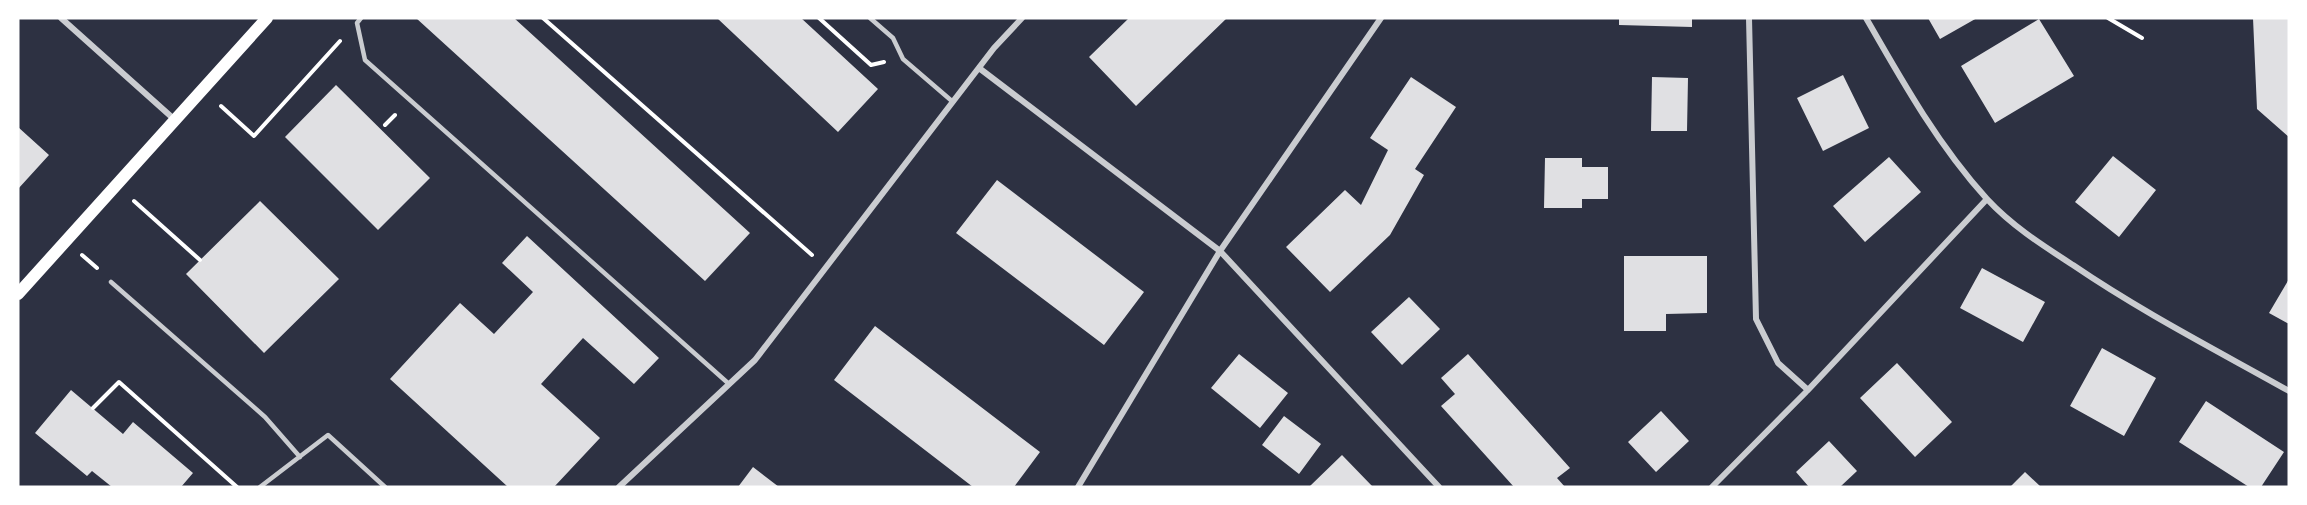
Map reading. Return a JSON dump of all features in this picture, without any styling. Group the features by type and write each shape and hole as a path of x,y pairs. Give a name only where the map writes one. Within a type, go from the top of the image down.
{"main road":[{"path":"18,294 267,18"}],"street":[{"path":"62,18 175,120"},
{"path":"619,487 755,360 979,68 1022,18"},
{"path":"1078,487 1220,251 1382,18"},
{"path":"1749,18 1756,319 1778,363 1808,390"},
{"path":"1866,18 1914,101 1987,199 2019,229 2116,294 2289,391"},
{"path":"979,68 1220,251 1439,487"},
{"path":"1712,487 1808,390 1987,199"}],"lane":[{"path":"361,18 357,23 364,60 729,384"},
{"path":"870,18 893,38 903,59 953,102"},
{"path":"111,282 266,417 300,457"},
{"path":"260,487 328,435 385,487"}],"path":[{"path":"543,18 826,267"},
{"path":"819,18 871,65 903,59"},
{"path":"2108,18 2142,38"},
{"path":"202,89 254,136 357,23"},
{"path":"115,185 200,260"},
{"path":"66,241 111,282"},
{"path":"93,408 119,382 237,487"}],"building":[{"path":"416,18 514,18 750,233 705,281"},
{"path":"717,18 801,18 878,89 838,132"},
{"path":"1129,18 1227,18 1136,106 1089,57"},
{"path":"1619,18 1692,18 1692,27 1619,25"},
{"path":"1928,18 1977,18 1940,39"},
{"path":"2253,18 2289,18 2289,137 2257,109"},
{"path":"2039,19 2074,76 1995,123 1961,66"},
{"path":"1843,75 1869,128 1823,151 1797,98"},
{"path":"1411,77 1456,107 1415,169 1424,175 1390,235 1330,292 1286,247 1345,190 1361,205 1388,150 1370,138"},
{"path":"1652,77 1688,78 1687,131 1651,131"},
{"path":"336,85 430,178 378,230 285,137"},
{"path":"18,127 49,155 18,189"},
{"path":"2113,156 2156,190 2119,237 2075,202"},
{"path":"1889,157 1921,192 1865,242 1833,206"},
{"path":"1545,158 1582,158 1582,167 1608,167 1608,199 1582,199 1582,208 1544,208"},
{"path":"997,180 1144,292 1104,345 956,233"},
{"path":"260,201 339,279 264,353 186,274"},
{"path":"527,236 659,358 634,384 583,338 541,384 600,438 554,487 508,487 390,379 460,303 494,334 533,292 502,263"},
{"path":"1624,256 1707,256 1707,313 1666,314 1666,331 1624,331"},
{"path":"1982,268 2045,302 2023,342 1960,308"},
{"path":"2289,279 2289,324 2269,313"},
{"path":"1409,297 1440,329 1402,365 1371,332"},
{"path":"875,326 1040,452 1014,487 973,487 834,380"},
{"path":"2102,348 2156,378 2124,436 2070,406"},
{"path":"1239,354 1288,393 1260,428 1211,388"},
{"path":"1468,354 1570,468 1557,478 1565,487 1514,487 1441,406 1455,394 1441,378"},
{"path":"1897,363 1952,422 1915,457 1860,398"},
{"path":"71,390 123,434 133,422 193,473 181,487 112,487 92,471 87,476 35,433"},
{"path":"2206,401 2284,452 2261,487 2249,487 2179,442"},
{"path":"1661,411 1689,441 1656,472 1628,442"},
{"path":"1284,416 1321,444 1299,474 1262,445"},
{"path":"1829,441 1857,471 1840,487 1809,487 1796,472"},
{"path":"1342,455 1373,487 1310,486"},
{"path":"753,467 779,487 738,487"},
{"path":"2025,472 2041,487 2010,487"}]}
